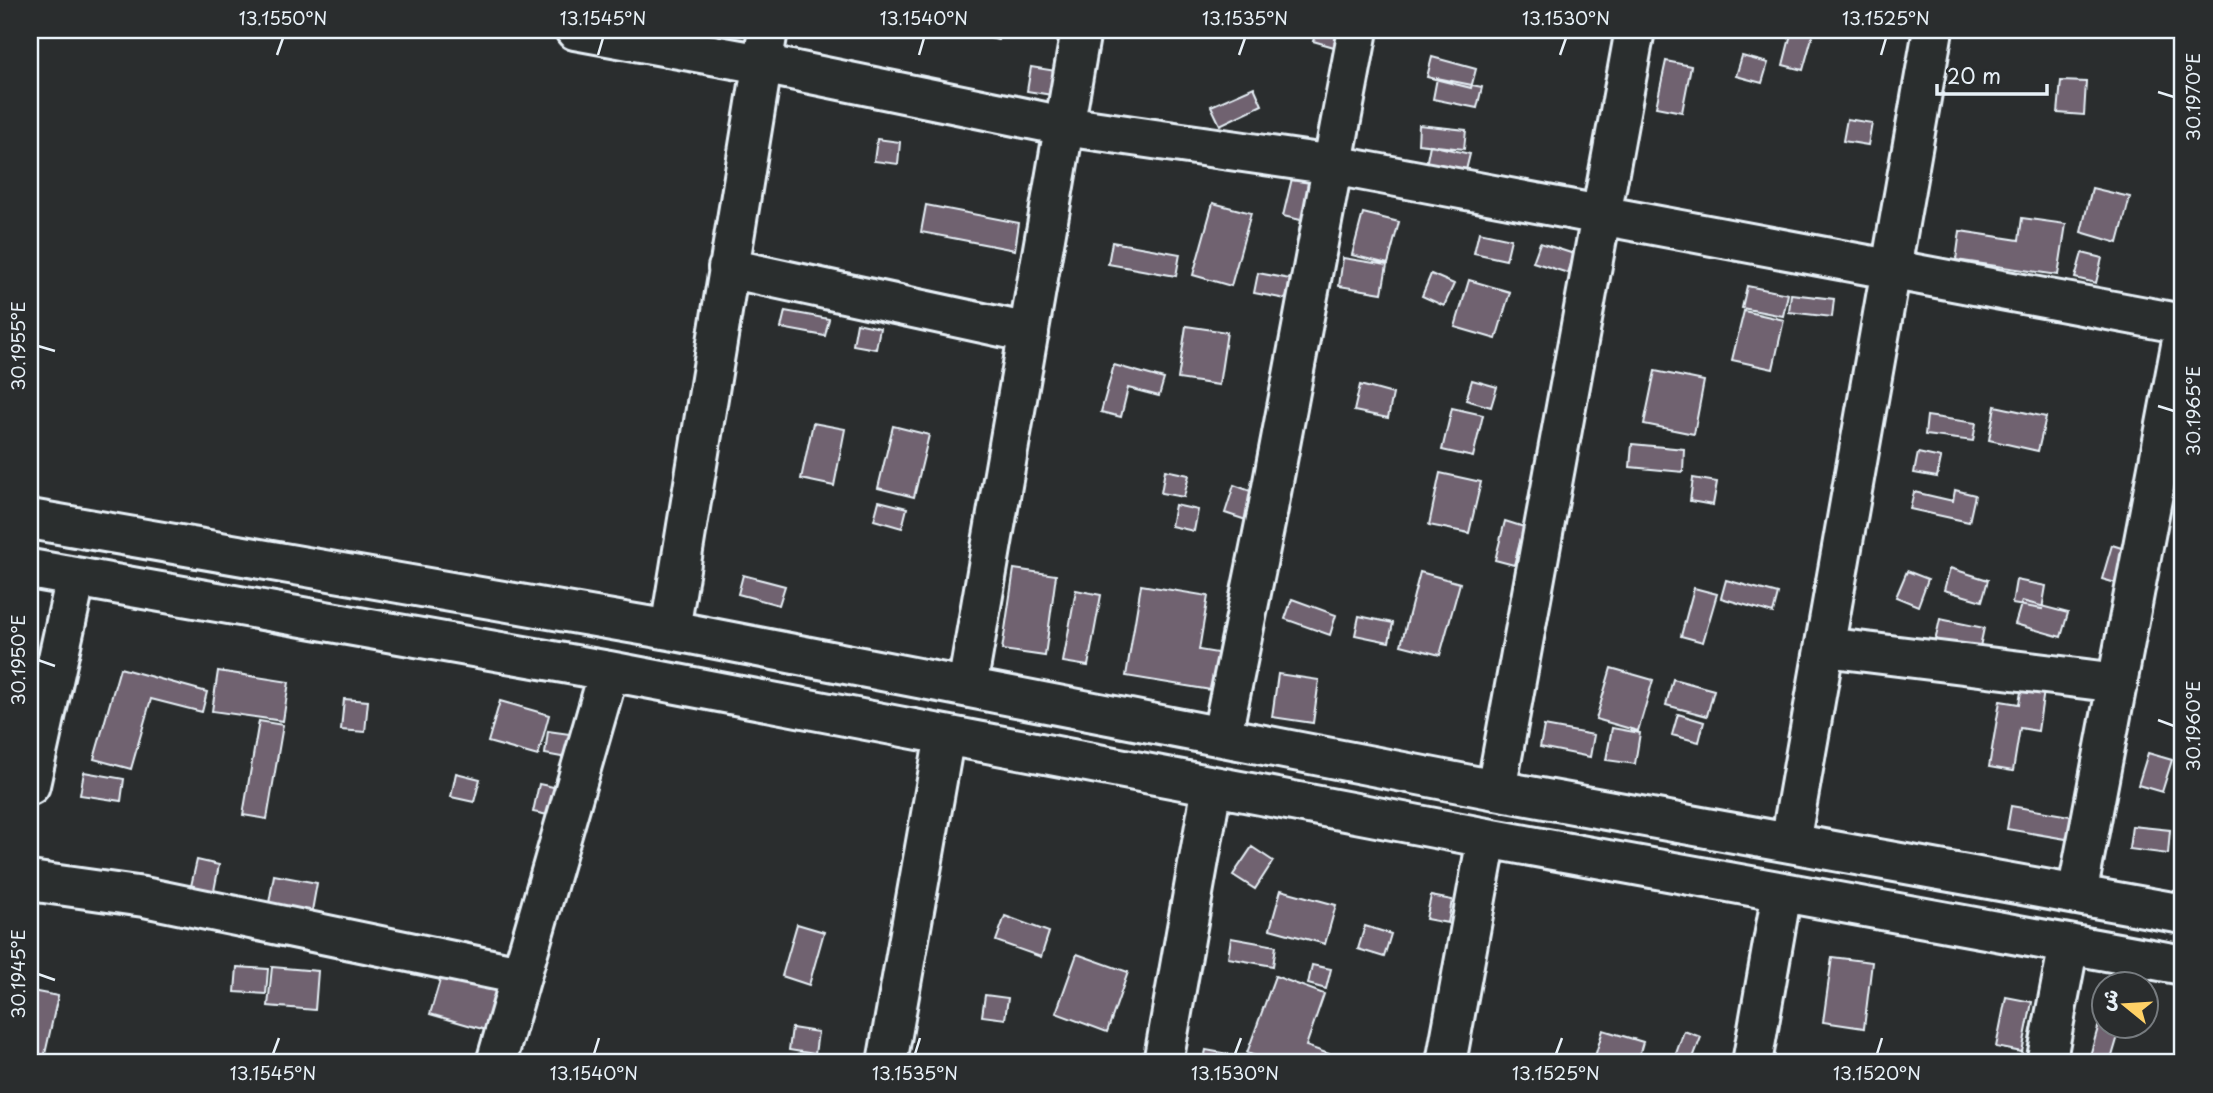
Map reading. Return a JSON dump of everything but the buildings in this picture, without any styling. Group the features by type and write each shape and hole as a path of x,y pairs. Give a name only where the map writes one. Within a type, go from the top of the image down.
{"street":[{"path":"575,30 765,47 1064,126 1333,165 2183,324"},
{"path":"967,687 1081,30"},
{"path":"1222,735 1267,514 1357,30"},
{"path":"1496,790 1599,215 1635,30"},
{"path":"1790,843 1933,30"},
{"path":"670,629 765,47"},
{"path":"728,268 1029,333"},
{"path":"2077,895 2183,335"},
{"path":"30,519 670,629 1496,790 2183,914"},
{"path":"30,569 609,671 1487,838 2183,965"},
{"path":"30,785 76,577"},
{"path":"1825,647 2118,682"},
{"path":"496,1063 609,671"},
{"path":"887,1063 945,735"},
{"path":"1163,1063 1212,786"},
{"path":"1446,1063 1487,838"},
{"path":"30,881 144,897 520,975"},
{"path":"1752,1063 1782,892"},
{"path":"2046,1063 2069,944"}]}
